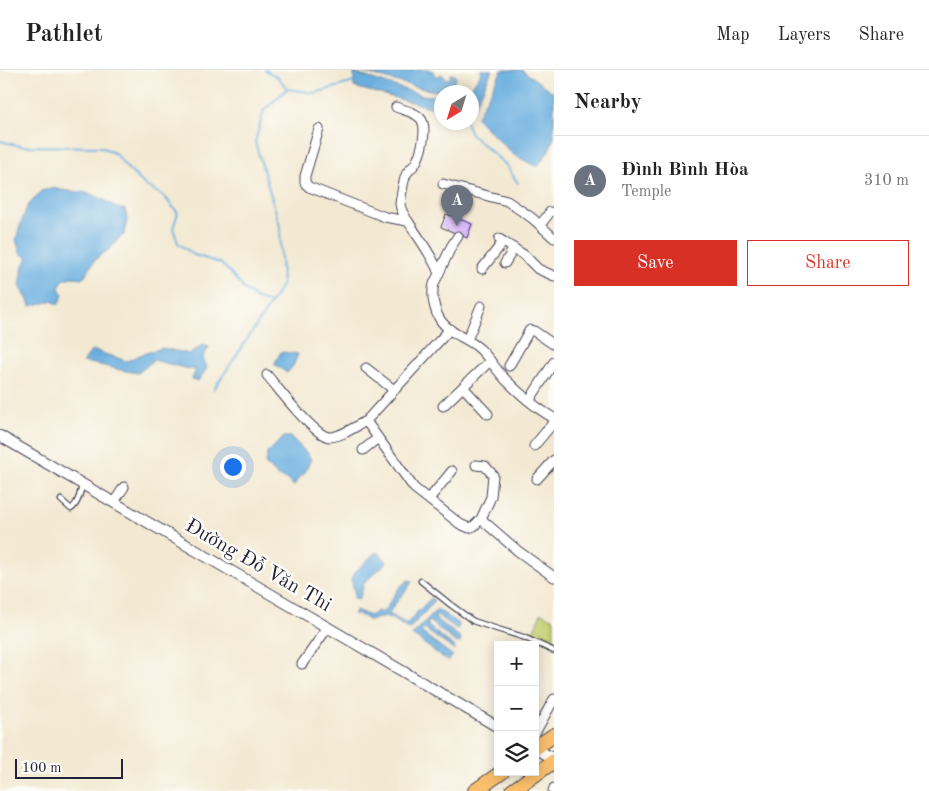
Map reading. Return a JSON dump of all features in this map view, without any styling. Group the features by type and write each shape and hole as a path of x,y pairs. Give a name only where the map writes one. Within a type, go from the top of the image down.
{"main road":[{"path":"539,745 554,735"},
{"path":"512,791 554,760"},
{"path":"475,791 496,776"}],"street":[{"path":"396,106 415,114 422,120 423,139 420,156 407,173 400,204 407,221 434,261 439,273"},
{"path":"319,129 305,176 305,184 385,217 407,221"},
{"path":"443,184 507,201 541,224 554,238"},
{"path":"541,224 550,212"},
{"path":"458,236 434,285 433,302 441,321 457,335 481,350 505,380 554,418"},
{"path":"482,269 501,241 529,259 538,269 554,276"},
{"path":"505,263 514,248"},
{"path":"467,340 481,306"},
{"path":"267,375 309,424 322,435 330,437 344,433 366,421 450,329"},
{"path":"509,366 530,330 554,344"},
{"path":"442,406 490,361"},
{"path":"530,401 554,362"},
{"path":"366,368 394,390"},
{"path":"462,387 488,414"},
{"path":"366,421 414,488 460,524 469,528 481,519 491,496 493,475 485,466 476,465"},
{"path":"534,446 554,422"},
{"name":"Đường Đỗ Văn Thi","path":"0,436 494,725"},
{"path":"362,450 378,438"},
{"path":"537,479 554,460"},
{"path":"429,499 452,471"},
{"path":"114,502 124,487"},
{"path":"481,519 511,545 554,577"},
{"path":"302,664 328,627"},
{"path":"536,731 554,699"},
{"path":"539,751 554,760"}],"lane":[{"path":"61,500 71,509 74,508 82,484"},
{"path":"421,581 473,621 522,637 554,652"}],"green space":[{"path":"541,613 554,619 554,642 533,632"}],"water":[{"path":"362,70 432,70 436,77 442,74 448,79 451,74 455,75 456,78 451,85 434,85 434,91 362,72"},
{"path":"481,70 492,70 479,97 479,85 473,85 480,75"},
{"path":"502,70 522,70 554,93 554,138 548,152 537,167 514,155 479,121 479,112"},
{"path":"354,73 422,95 434,96 434,108 354,87"},
{"path":"53,188 96,196 118,209 125,209 127,220 124,235 110,249 97,258 83,278 72,277 64,279 59,288 63,295 58,305 53,301 30,306 20,287 23,265 28,258 20,253 16,239 27,207 41,191"},
{"path":"202,345 209,347 203,357 207,368 198,381 192,379 196,370 154,360 138,373 83,362 92,350 127,361 162,348 190,354"},
{"path":"281,352 298,354 293,366 287,373 274,364"},
{"path":"284,437 291,437 311,459 304,474 298,478 294,486 286,479 276,475 265,464 267,453"},
{"path":"376,552 387,562 364,583 359,600 354,598 351,579 356,571"},
{"path":"408,580 412,581 410,585 389,614 407,623 431,598 434,600 410,629 385,616 370,621 360,615 353,614 356,610 370,616 377,611 381,613 399,588"},
{"path":"437,609 460,625 457,629 436,614 435,618 461,638 460,643 455,642 430,621 427,623 429,627 455,647 454,650 423,628 421,632 453,656 448,661 412,635"}],"building":[{"path":"446,214 472,224 467,238 441,227"}],"waterway":[{"path":"265,70 278,77 287,89"},
{"path":"214,389 282,285 280,226 255,142 264,110 287,89 315,93 354,82"},
{"path":"469,130 471,134 506,165 518,183"},
{"path":"0,141 21,146 101,147 116,154 126,167 146,186 164,196 178,213 173,228 178,243 194,255 220,263 244,289 257,299 270,303"}],"place":[{"name":"Đình Bình Hòa","path":"457,226"}]}
